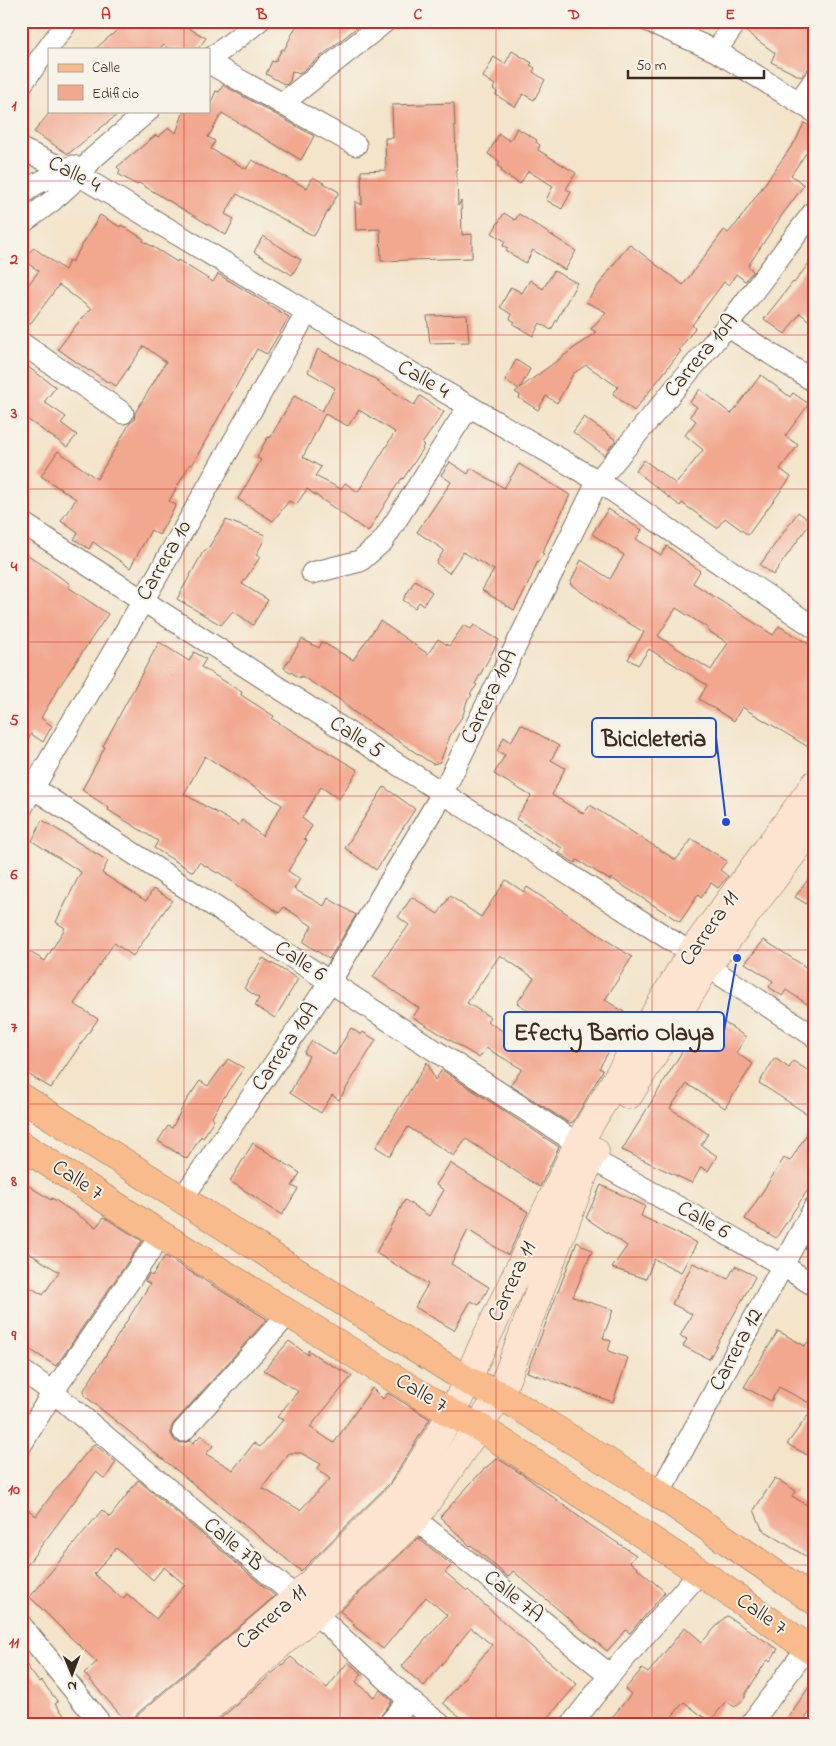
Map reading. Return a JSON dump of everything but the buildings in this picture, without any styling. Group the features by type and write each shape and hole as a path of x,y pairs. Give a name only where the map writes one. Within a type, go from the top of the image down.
{"main road":[{"name":"Carrera 11","path":"189,1725 306,1606 402,1493 452,1414 486,1339 584,1151 699,960 815,784"},
{"name":"Carrera 11","path":"699,960 815,824"},
{"name":"Calle 7","path":"21,1097 468,1381 500,1395 660,1494 815,1601"},
{"name":"Calle 7","path":"21,1145 160,1235 452,1414 479,1427 700,1572 811,1650"},
{"name":"Carrera 11","path":"148,1725 306,1606 415,1518 500,1395 584,1151"}],"street":[{"path":"48,48 68,21"},
{"path":"210,61 259,21"},
{"path":"283,103 386,21"},
{"path":"648,21 716,51 807,107 815,79"},
{"path":"716,51 737,21"},
{"path":"21,85 48,48"},
{"path":"210,63 356,145"},
{"path":"21,224 52,201 73,173 147,112"},
{"name":"Calle 4","path":"21,149 73,173 306,312 598,480 815,628"},
{"path":"21,195 34,185 73,173"},
{"name":"Carrera 10A","path":"182,1199 330,982 442,794 598,480 728,326 815,210"},
{"name":"Carrera 10","path":"21,808 27,784 143,601 306,312"},
{"path":"728,326 815,382"},
{"path":"21,343 123,413"},
{"path":"312,573 360,561 383,541 469,406"},
{"name":"Calle 5","path":"21,522 815,1037"},
{"name":"Calle 6","path":"27,784 584,1151 815,1286"},
{"name":"Carrera 12","path":"660,1494 815,1206"},
{"path":"21,1445 53,1392 160,1235"},
{"path":"183,1431 289,1313"},
{"name":"Calle 7B","path":"21,1370 53,1392 306,1606 409,1700 441,1725"},
{"name":"Calle 7A","path":"415,1518 610,1674"},
{"path":"571,1725 610,1674 700,1572"},
{"path":"21,1626 98,1720 100,1725"},
{"path":"750,1725 811,1650"},
{"path":"388,1725 409,1700"}],"place":[{"name":"Bicicleteria","path":"726,822"},
{"name":"Efecty Barrio Olaya","path":"737,958"}]}
